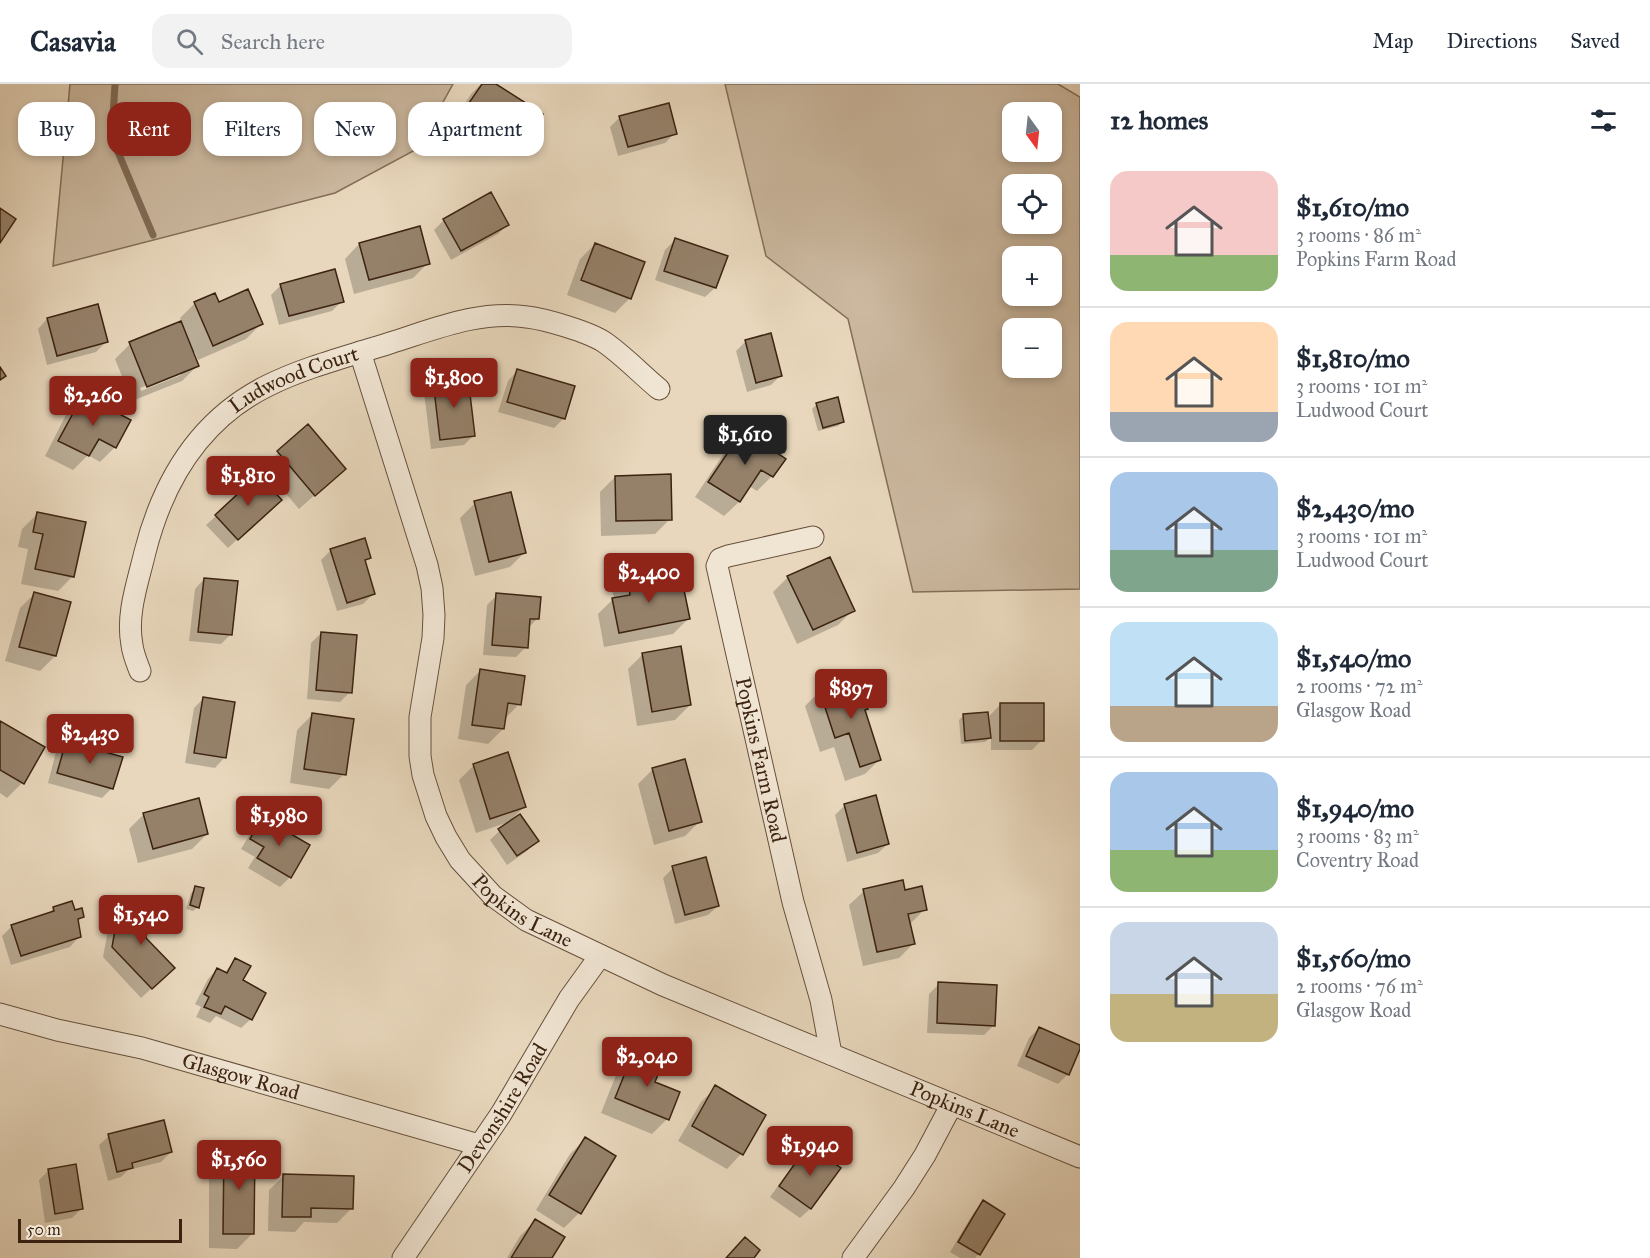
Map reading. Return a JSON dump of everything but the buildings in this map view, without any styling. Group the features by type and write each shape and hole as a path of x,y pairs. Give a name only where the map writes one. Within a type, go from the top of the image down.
{"street":[{"name":"Ludwood Court","path":"140,672 132,645 130,621 132,605 153,522 162,498 180,465 206,432 250,395 296,373 466,319 508,315 529,317 557,324 603,341 659,389"},
{"name":"Popkins Lane","path":"360,352 427,565 432,588 433,638 422,698 420,756 435,816 460,860 493,896 526,920 600,956 663,985 1080,1157"},
{"name":"Popkins Farm Road","path":"813,537 728,556 720,559 717,566 794,902 821,1000 831,1053"},
{"name":"Devonshire Road","path":"403,1258 501,1114 569,999 600,956"},
{"name":"Glasgow Road","path":"0,1014 57,1030 142,1048 479,1145"},
{"path":"853,1258 904,1188 925,1155 952,1104"}],"shaded area":[{"path":"70,84 453,84 443,102 408,102 408,154 335,193 53,266 63,156 95,156 95,102 68,102"},
{"path":"725,84 1058,84 1080,97 1080,589 913,592 848,319 766,256"}],"waterway":[{"path":"115,84 113,116 115,145 153,235"}]}
